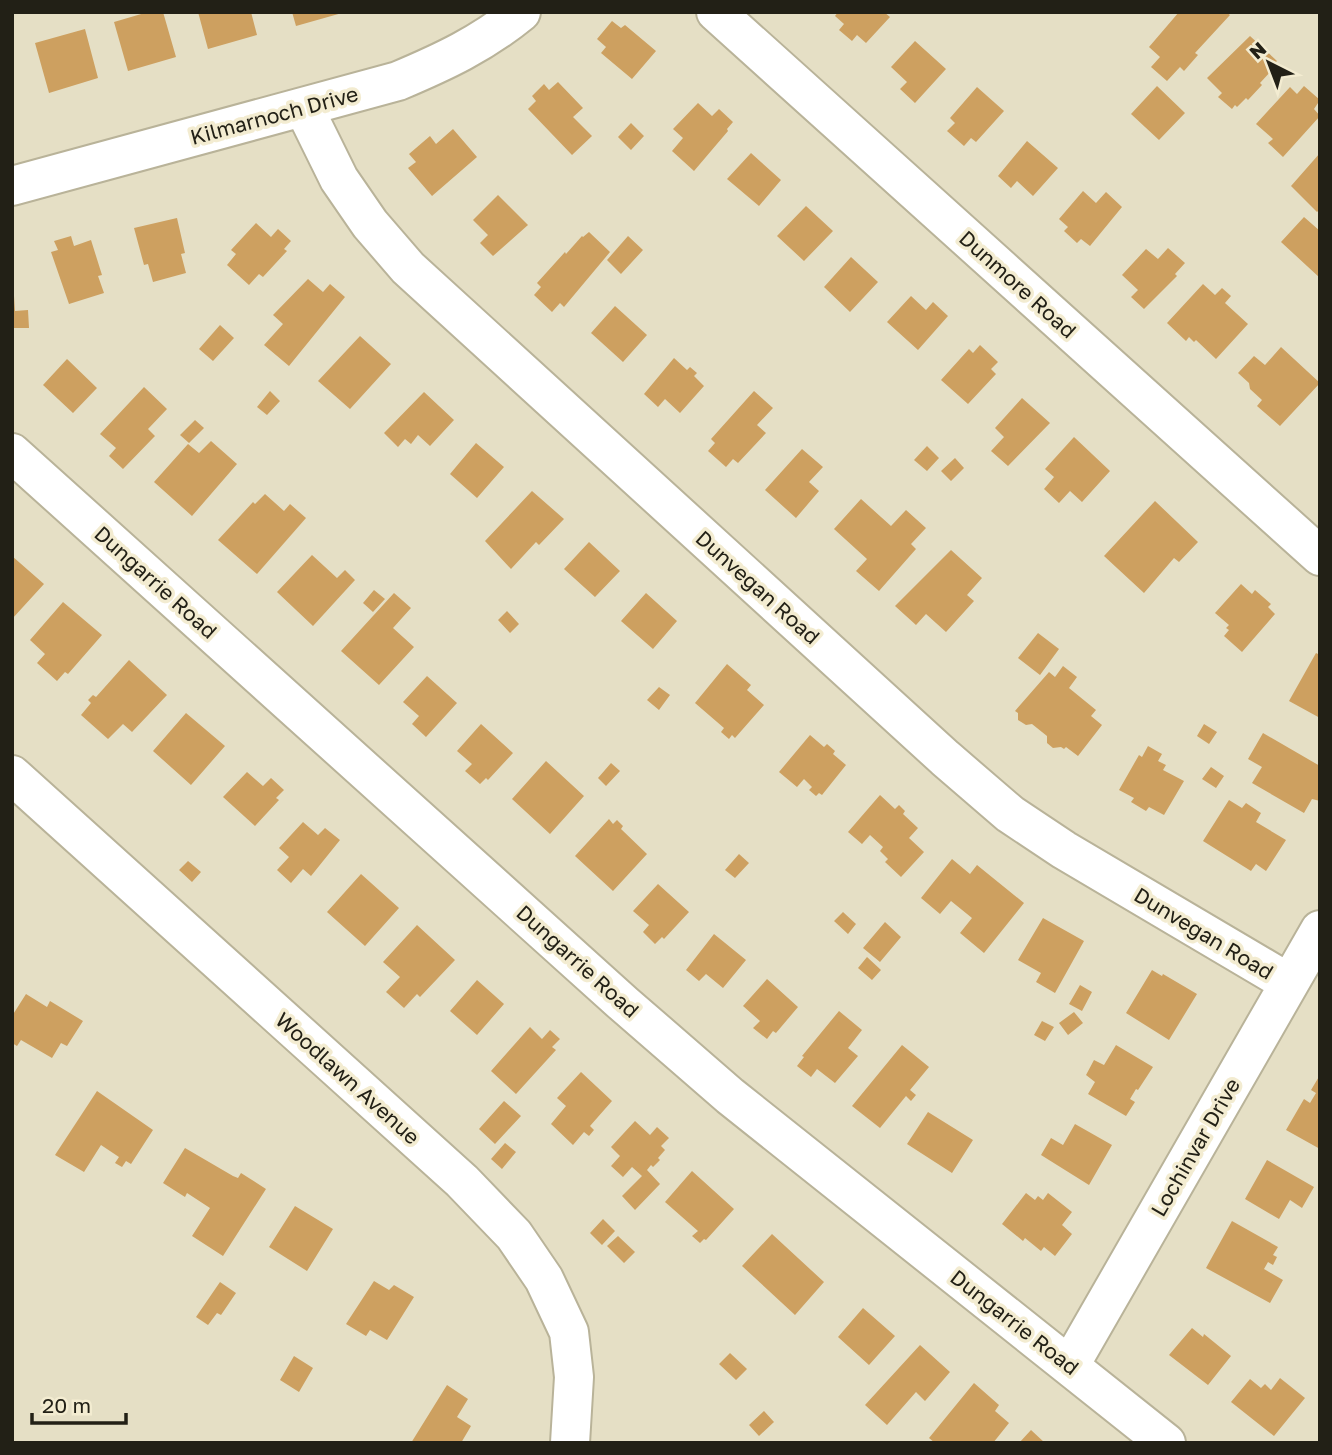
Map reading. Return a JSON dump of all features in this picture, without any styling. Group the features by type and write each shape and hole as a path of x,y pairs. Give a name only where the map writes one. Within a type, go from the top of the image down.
{"street":[{"name":"Kilmarnoch Drive","path":"12,186 398,81 450,59 495,34 520,12"},
{"name":"Dunmore Road","path":"716,12 1320,556"},
{"name":"Dunvegan Road","path":"304,108 339,179 370,224 408,268 945,758 1010,814 1064,850 1289,983"},
{"name":"Dungarrie Road","path":"12,453 624,1004 730,1096 1166,1443"},
{"name":"Woodlawn Avenue","path":"12,775 462,1181 514,1235 544,1279 569,1332 574,1377 570,1443"},
{"name":"Lochinvar Drive","path":"1070,1365 1320,930"}],"building":[{"path":"148,12 163,12 176,57 128,71 114,22"},
{"path":"198,12 251,12 257,35 208,49"},
{"path":"292,12 342,12 342,13 296,26"},
{"path":"838,12 884,12 890,17 866,43 857,35 852,41 839,30 844,24 835,16"},
{"path":"1179,12 1226,12 1230,15 1195,53 1198,55 1184,71 1180,67 1167,81 1151,67 1160,57 1149,47"},
{"path":"612,21 621,28 625,25 656,51 632,79 601,53 606,47 597,39"},
{"path":"85,29 98,78 49,93 35,43"},
{"path":"1250,36 1277,61 1260,83 1262,85 1248,100 1246,98 1232,109 1218,97 1222,93 1207,78"},
{"path":"915,41 946,69 915,103 900,89 907,82 891,67"},
{"path":"558,82 583,108 573,117 592,136 572,155 528,109 536,101 532,96 544,84 549,90"},
{"path":"1157,86 1185,113 1159,140 1131,114"},
{"path":"1304,86 1320,100 1314,109 1320,116 1283,157 1268,143 1273,139 1256,124 1290,87 1297,94"},
{"path":"977,87 1004,111 976,142 971,138 964,146 947,131 955,123 950,118"},
{"path":"698,103 712,116 719,109 733,122 694,171 672,151 683,138 673,129"},
{"path":"631,123 644,136 631,150 618,137"},
{"path":"453,129 477,157 432,196 408,168 416,162 409,154 430,136 436,144"},
{"path":"1027,141 1058,168 1033,196 1017,181 1011,188 998,176"},
{"path":"751,153 781,180 759,206 727,179"},
{"path":"1320,153 1320,209 1317,212 1291,186"},
{"path":"1083,191 1096,203 1106,192 1122,207 1090,246 1081,239 1077,243 1064,231 1068,227 1059,219"},
{"path":"498,195 528,225 493,256 480,243 488,235 473,220"},
{"path":"806,206 833,231 804,261 777,236"},
{"path":"1304,217 1320,231 1320,278 1281,242"},
{"path":"177,218 185,253 181,254 186,273 153,282 148,264 144,265 134,228"},
{"path":"256,223 271,237 278,229 291,241 284,249 287,251 263,277 259,274 249,285 227,265 236,254 231,250"},
{"path":"589,232 610,252 564,307 560,303 552,312 534,295 541,287 537,283 565,252 566,254"},
{"path":"71,236 74,246 91,240 102,275 98,276 104,293 69,304 51,252 58,250 54,241"},
{"path":"628,236 643,250 621,274 607,260"},
{"path":"1168,248 1185,263 1175,274 1177,276 1144,309 1131,297 1138,290 1122,275 1146,249 1158,259"},
{"path":"851,257 878,282 850,312 824,287"},
{"path":"308,279 323,292 330,284 345,297 289,366 264,345 283,324 273,315"},
{"path":"1203,284 1215,295 1222,288 1231,296 1225,303 1248,324 1216,359 1196,340 1194,342 1189,337 1186,341 1167,323"},
{"path":"14,296 15,311 28,310 29,328 12,328"},
{"path":"911,296 926,310 933,302 948,316 918,350 887,322"},
{"path":"615,306 647,335 623,362 591,333"},
{"path":"220,325 234,338 213,361 199,349"},
{"path":"360,336 391,364 350,409 318,381"},
{"path":"980,345 998,362 991,369 996,374 968,404 941,380 969,349 973,353"},
{"path":"1281,347 1320,383 1280,426 1257,406 1262,400 1238,373 1254,356 1265,365"},
{"path":"674,358 687,370 690,367 697,373 694,376 704,386 680,413 665,399 658,407 644,394"},
{"path":"67,359 97,388 73,413 43,385"},
{"path":"144,387 167,409 148,429 155,436 123,469 109,456 116,448 100,434"},
{"path":"270,391 280,401 267,415 257,407"},
{"path":"754,391 773,408 757,425 766,433 738,463 733,459 726,467 708,451 715,443 711,439"},
{"path":"424,392 454,420 430,446 418,435 411,444 405,439 398,447 384,433"},
{"path":"1022,398 1050,423 1008,466 991,451 1004,437 995,428"},
{"path":"195,420 204,428 189,443 180,435"},
{"path":"1074,437 1110,471 1082,502 1070,491 1059,503 1044,489 1054,477 1045,469"},
{"path":"211,441 237,464 192,516 154,482 188,444 199,453"},
{"path":"476,443 504,467 477,498 450,474"},
{"path":"927,446 939,458 927,471 914,460"},
{"path":"802,449 823,467 809,482 819,491 796,518 765,490"},
{"path":"955,458 964,468 951,481 941,471"},
{"path":"532,491 564,519 539,545 536,542 511,569 485,541"},
{"path":"265,494 284,511 290,504 306,518 257,574 218,540 253,502 255,504"},
{"path":"861,499 891,526 906,510 926,528 911,544 916,549 879,591 856,571 867,559 834,529"},
{"path":"1155,501 1198,542 1179,562 1174,558 1144,593 1104,556"},
{"path":"589,542 620,571 595,597 564,569"},
{"path":"951,550 982,578 967,595 974,601 946,632 926,614 916,625 895,606"},
{"path":"312,555 337,578 345,570 355,580 313,626 277,592"},
{"path":"12,556 44,584 12,619"},
{"path":"1241,584 1252,594 1255,590 1271,604 1268,607 1275,614 1242,652 1224,636 1229,625 1215,613"},
{"path":"374,590 385,599 373,612 363,603"},
{"path":"394,593 411,608 393,628 414,647 379,685 341,651"},
{"path":"646,593 677,621 653,649 621,621"},
{"path":"63,602 102,635 68,674 65,672 57,681 37,663 45,654 30,640"},
{"path":"507,611 519,624 510,633 498,620"},
{"path":"1038,633 1059,649 1040,675 1018,658"},
{"path":"1316,653 1320,655 1320,718 1289,701"},
{"path":"129,660 167,695 132,732 123,724 108,739 81,715 91,703 88,700 93,695 96,697"},
{"path":"727,664 751,685 747,690 764,705 735,738 732,735 729,739 721,732 724,728 695,703"},
{"path":"1063,666 1077,677 1069,688 1096,710 1091,716 1102,725 1078,756 1066,747 1053,748 1047,743 1047,736 1032,724 1026,725 1018,720 1018,713 1015,711 1049,672 1055,677"},
{"path":"427,676 457,703 426,737 412,724 419,716 403,702"},
{"path":"659,687 670,695 659,710 647,700"},
{"path":"186,713 225,746 191,785 153,751"},
{"path":"481,724 513,753 488,780 486,778 480,784 465,771 472,764 457,751"},
{"path":"1204,724 1217,732 1209,744 1197,736"},
{"path":"1263,733 1320,766 1320,801 1312,799 1304,813 1252,783 1262,767 1248,759"},
{"path":"810,735 824,747 827,744 835,751 833,754 846,765 822,795 819,793 816,796 809,790 812,787 804,779 797,787 779,772"},
{"path":"1148,746 1162,754 1158,761 1166,765 1163,770 1184,781 1164,815 1149,807 1146,811 1131,802 1134,798 1119,790 1139,755 1142,757"},
{"path":"546,761 584,796 550,834 512,799"},
{"path":"611,763 620,771 606,786 598,778"},
{"path":"1211,767 1224,776 1216,788 1202,779"},
{"path":"247,772 263,786 271,778 284,790 276,798 279,800 255,826 223,797"},
{"path":"880,795 895,809 899,805 905,811 903,814 918,828 909,838 924,852 901,877 885,862 888,859 880,851 883,847 870,835 862,844 848,832"},
{"path":"1229,800 1242,808 1246,803 1261,813 1256,822 1286,840 1266,871 1256,864 1251,871 1203,841"},
{"path":"609,819 613,824 617,820 623,826 621,829 647,854 613,891 575,856"},
{"path":"303,822 318,835 325,828 340,840 311,876 303,869 291,883 277,870 289,857 279,848"},
{"path":"739,854 749,863 735,878 725,870"},
{"path":"952,859 970,874 977,865 1024,903 984,953 960,933 972,918 951,901 940,914 921,898"},
{"path":"188,861 201,872 192,882 179,870"},
{"path":"361,874 399,908 365,946 327,912"},
{"path":"658,884 689,912 664,939 662,937 655,944 643,932 649,925 633,911"},
{"path":"843,912 856,924 848,934 834,921"},
{"path":"1043,918 1084,941 1055,993 1036,982 1041,973 1018,960"},
{"path":"885,922 901,937 880,962 863,948"},
{"path":"417,925 455,960 420,997 417,994 404,1008 386,992 400,977 383,962"},
{"path":"714,934 746,960 723,988 706,974 699,981 686,970"},
{"path":"867,957 881,970 872,980 858,968"},
{"path":"1152,970 1197,994 1169,1040 1126,1013"},
{"path":"767,979 798,1007 776,1033 773,1031 767,1039 753,1028 760,1021 743,1006"},
{"path":"477,980 504,1004 477,1035 450,1011"},
{"path":"1080,985 1092,992 1082,1011 1069,1004"},
{"path":"26,994 47,1007 50,1001 83,1021 67,1046 61,1043 52,1058 21,1040 17,1046 12,1043 12,1016"},
{"path":"839,1011 862,1030 848,1048 858,1056 835,1083 817,1069 811,1077 797,1066"},
{"path":"1074,1012 1083,1023 1068,1035 1059,1023"},
{"path":"1042,1021 1054,1027 1045,1041 1034,1035"},
{"path":"530,1027 542,1039 550,1030 560,1039 552,1047 556,1050 516,1094 491,1071"},
{"path":"902,1045 929,1067 910,1090 916,1095 911,1101 906,1096 880,1128 852,1106"},
{"path":"1116,1045 1153,1067 1130,1099 1135,1102 1126,1116 1088,1094 1095,1082 1086,1075 1094,1060 1104,1065"},
{"path":"581,1072 612,1101 590,1126 594,1130 589,1136 584,1132 573,1145 551,1124 566,1106 557,1098"},
{"path":"1320,1075 1320,1149 1286,1130 1304,1099 1310,1103 1316,1093 1311,1090"},
{"path":"97,1091 153,1130 131,1164 126,1161 122,1167 115,1163 119,1157 101,1145 84,1172 55,1155"},
{"path":"504,1101 521,1116 495,1144 479,1129"},
{"path":"928,1112 973,1140 952,1173 907,1144"},
{"path":"635,1121 650,1135 657,1127 669,1138 661,1146 665,1150 658,1158 660,1160 647,1170 660,1184 635,1210 622,1196 642,1176 632,1167 623,1177 611,1166 620,1156 611,1147"},
{"path":"1075,1124 1112,1145 1089,1185 1041,1155 1051,1138 1063,1145"},
{"path":"505,1143 516,1152 502,1169 491,1159"},
{"path":"185,1148 233,1176 238,1178 241,1173 266,1189 223,1256 192,1236 210,1208 187,1193 185,1197 163,1183"},
{"path":"1267,1160 1314,1187 1302,1208 1290,1200 1279,1219 1245,1199"},
{"path":"692,1171 734,1209 706,1240 700,1243 692,1236 698,1231 665,1202"},
{"path":"1026,1193 1035,1200 1038,1196 1043,1200 1048,1193 1072,1212 1062,1225 1072,1234 1055,1256 1044,1247 1041,1251 1025,1238 1023,1241 1002,1224"},
{"path":"295,1206 333,1229 307,1271 269,1247"},
{"path":"603,1219 615,1231 602,1245 590,1233"},
{"path":"1232,1221 1278,1247 1273,1255 1277,1257 1273,1265 1268,1262 1264,1269 1283,1280 1270,1303 1206,1268"},
{"path":"772,1234 824,1282 795,1315 742,1266"},
{"path":"618,1236 635,1252 624,1263 607,1246"},
{"path":"374,1281 389,1290 394,1285 414,1297 387,1340 370,1330 366,1336 346,1324"},
{"path":"220,1282 236,1293 221,1315 217,1313 208,1325 196,1317"},
{"path":"863,1308 895,1336 869,1365 838,1337"},
{"path":"1192,1328 1203,1337 1204,1334 1231,1356 1208,1385 1169,1355"},
{"path":"920,1345 950,1372 925,1401 916,1392 887,1425 865,1405"},
{"path":"730,1353 747,1369 736,1380 719,1364"},
{"path":"294,1356 313,1368 299,1392 280,1380"},
{"path":"1280,1378 1305,1398 1274,1436 1231,1402 1250,1379 1261,1388 1265,1384 1271,1390"},
{"path":"974,1383 999,1405 995,1411 1009,1423 993,1443 935,1443 929,1438"},
{"path":"447,1385 468,1399 457,1417 471,1426 461,1443 411,1443"},
{"path":"764,1411 774,1422 759,1436 749,1425"},
{"path":"1031,1430 1045,1443 1019,1443"}]}
